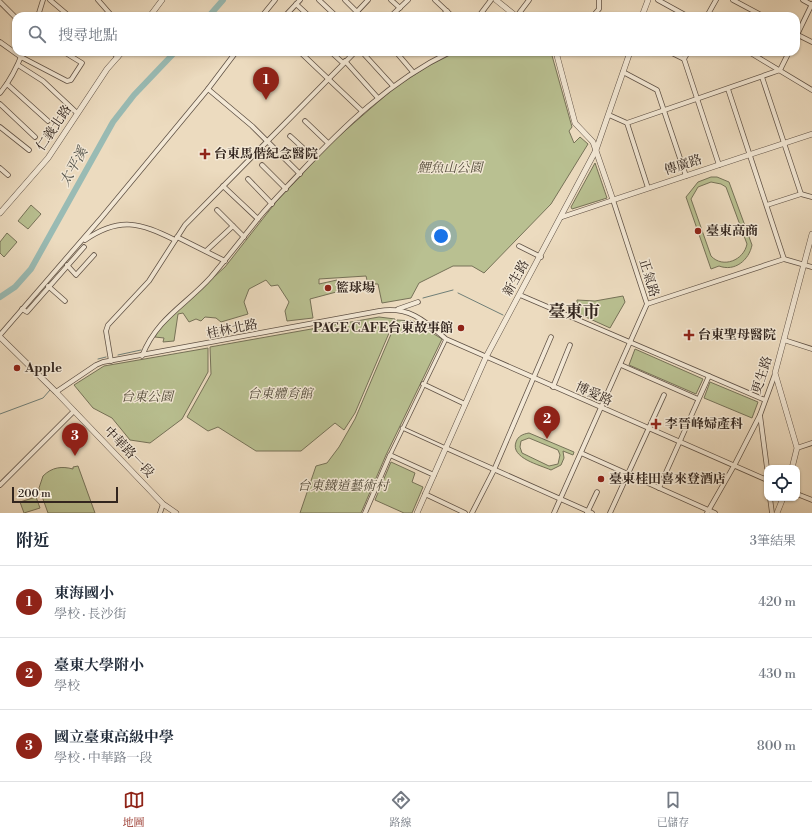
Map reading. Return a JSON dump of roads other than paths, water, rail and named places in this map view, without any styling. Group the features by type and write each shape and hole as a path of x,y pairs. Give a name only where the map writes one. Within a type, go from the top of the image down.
{"street":[{"path":"39,12 43,0"},
{"path":"50,0 64,12"},
{"path":"98,0 108,12"},
{"path":"153,12 162,0"},
{"path":"265,12 275,0"},
{"path":"289,12 300,0"},
{"path":"319,0 332,12"},
{"path":"345,0 357,12 368,0"},
{"path":"392,0 400,8"},
{"path":"396,12 408,0"},
{"path":"435,0 447,11"},
{"path":"482,12 491,0"},
{"path":"496,0 512,12"},
{"path":"520,12 529,0"},
{"path":"596,12 599,9 600,0"},
{"path":"644,12 648,0"},
{"path":"658,0 680,12"},
{"path":"709,12 716,0"},
{"path":"733,0 756,12"},
{"path":"800,27 812,4 803,0"},
{"path":"0,2 12,14"},
{"path":"296,4 305,12"},
{"path":"800,37 812,42"},
{"path":"0,42 12,51"},
{"path":"0,91 8,84 21,57 67,81 71,80 82,63 71,56"},
{"path":"0,336 80,243 208,89 233,56"},
{"path":"304,56 362,111"},
{"path":"336,56 344,62 378,98"},
{"path":"111,361 106,331 108,325 149,281 186,225 349,56"},
{"path":"366,56 393,86"},
{"path":"401,56 413,72"},
{"path":"142,356 165,318 209,279 258,219 328,143 362,111 393,86 413,72 443,56"},
{"name":"正氣路","path":"554,513 647,304 593,142 575,123 558,56"},
{"name":"新生路","path":"417,513 486,357 541,257 596,150 629,56"},
{"path":"678,56 684,59 719,165"},
{"path":"756,56 812,90"},
{"path":"609,115 627,123 664,111 780,70 787,56"},
{"name":"仁義北路","path":"0,213 48,158 107,69 118,57"},
{"path":"18,65 43,80 77,113"},
{"path":"623,72 657,90 686,176"},
{"path":"762,77 801,194"},
{"path":"8,84 48,121"},
{"path":"208,89 267,141 300,174"},
{"path":"728,89 784,259"},
{"path":"0,104 35,137"},
{"path":"305,121 328,143"},
{"path":"627,123 648,188"},
{"path":"0,127 29,150"},
{"name":"傳廣路","path":"562,217 812,134"},
{"path":"290,136 314,158"},
{"path":"262,165 286,189"},
{"path":"0,168 8,175"},
{"path":"248,179 272,204"},
{"path":"223,186 258,219"},
{"path":"767,206 801,194 812,197"},
{"path":"217,210 244,237"},
{"path":"80,243 96,233 121,224 134,224 206,251 225,261"},
{"path":"206,251 233,226"},
{"name":"更生路","path":"708,511 735,464 760,415 775,373 812,234"},
{"path":"519,246 541,257"},
{"path":"22,309 27,312 84,247"},
{"path":"64,262 76,275 94,255"},
{"path":"647,304 784,259 812,267"},
{"path":"45,283 65,301"},
{"path":"520,295 765,400"},
{"path":"398,309 418,302"},
{"name":"桂林北路","path":"56,392 96,365 111,361 372,312 398,309 419,317"},
{"name":"博愛路","path":"419,317 446,339 679,442 735,464 764,478"},
{"name":"中華路一段","path":"0,336 164,504 176,513"},
{"path":"472,513 494,470 551,337"},
{"path":"365,513 402,428 446,339"},
{"path":"784,340 812,349"},
{"path":"553,387 570,346"},
{"path":"621,365 698,399"},
{"path":"775,373 796,448 793,465"},
{"path":"659,488 709,376"},
{"path":"423,384 465,404"},
{"path":"610,513 664,394"},
{"path":"0,485 74,411"},
{"path":"760,415 767,465"},
{"path":"402,428 589,512 597,492"},
{"path":"796,448 812,443"},
{"path":"581,453 708,511 716,513"},
{"path":"390,455 434,475"},
{"path":"425,494 465,513"},
{"path":"800,495 812,500"},
{"path":"770,501 772,513"},
{"path":"777,513 782,501"},
{"path":"160,513 164,504"}],"waterway":[{"name":"太平溪","path":"212,12 223,0"},
{"name":"太平溪","path":"0,297 15,287 31,269 113,122 134,95 171,56"},
{"path":"423,298 453,290"},
{"path":"458,293 503,315"},
{"path":"118,355 141,350"},
{"path":"98,359 106,357"},
{"path":"0,414 43,398 50,390"}],"place":[{"name":"東海國小","path":"266,100"},
{"name":"台東馬偕紀念醫院","path":"205,154"},
{"name":"臺東高商","path":"698,231"},
{"name":"籃球場","path":"328,288"},
{"name":"PAGE CAFE台東故事館","path":"461,328"},
{"name":"台東聖母醫院","path":"689,335"},
{"name":"Apple","path":"17,368"},
{"name":"李晉峰婦產科","path":"656,424"},
{"name":"臺東大學附小","path":"547,439"},
{"name":"國立臺東高級中學","path":"75,456"},
{"name":"臺東桂田喜來登酒店","path":"601,479"}],"district":[{"name":"臺東市","path":"574,312"}],"park label":[{"name":"鯉魚山公園","path":"450,168"},
{"name":"台東體育館","path":"280,394"},
{"name":"台東公園","path":"147,397"},
{"name":"台東鐵道藝術村","path":"343,486"}]}
